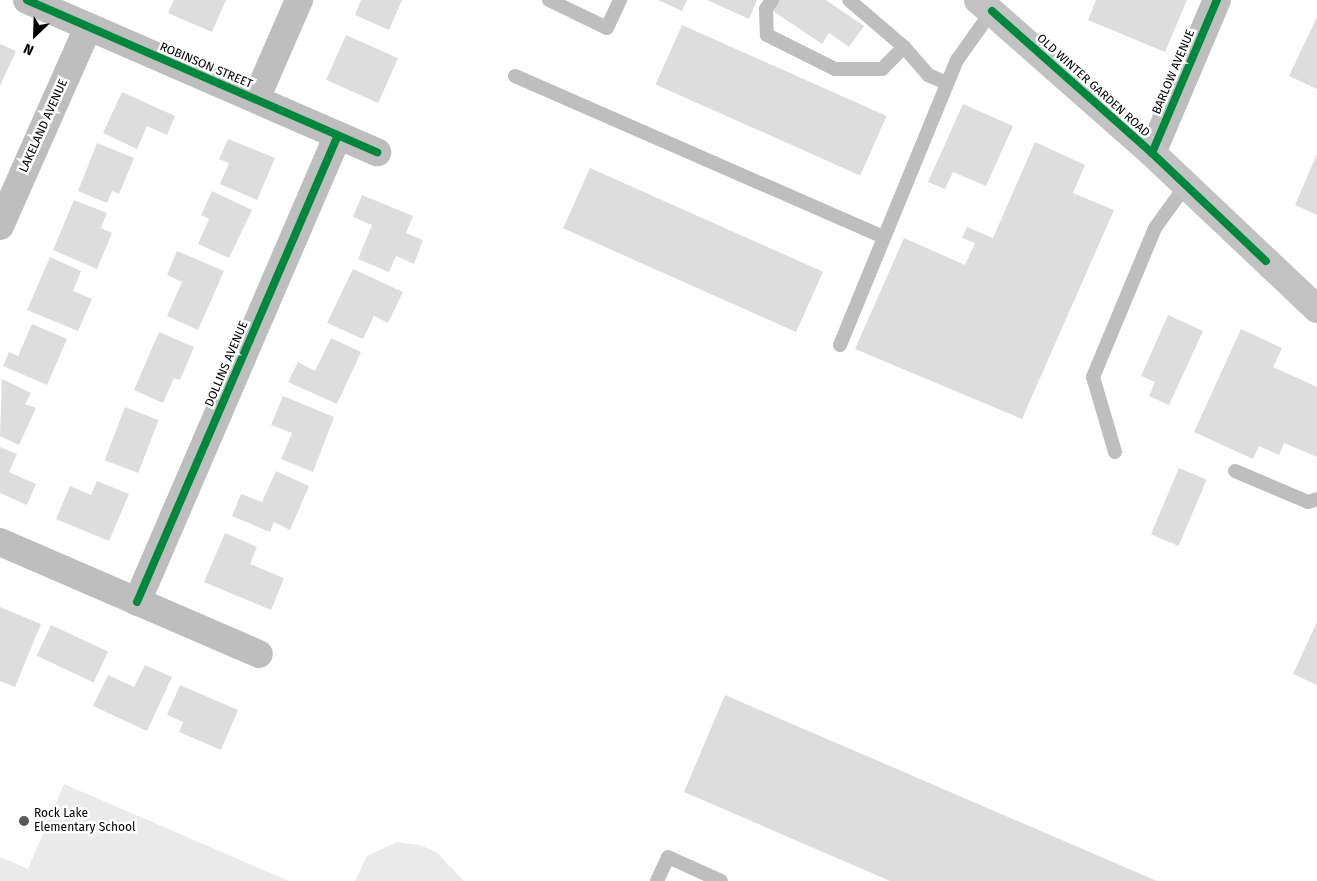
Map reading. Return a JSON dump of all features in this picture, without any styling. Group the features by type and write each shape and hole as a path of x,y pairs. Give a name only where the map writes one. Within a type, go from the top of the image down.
{"main road":[{"name":"OLD WINTER GARDEN ROAD","path":"989,4 1152,153 1317,309"}],"street":[{"name":"ROBINSON STREET","path":"27,0 377,152"},
{"path":"256,99 299,0"},
{"name":"BARLOW AVENUE","path":"1152,153 1217,0"},
{"name":"LAKELAND AVENUE","path":"0,226 6,198 88,27"},
{"name":"DOLLINS AVENUE","path":"137,602 338,135"},
{"path":"0,542 259,654"}],"lane":[{"path":"549,0 607,28 620,0"},
{"path":"772,0 766,10 767,35 835,69 882,69 904,47"},
{"path":"849,0 904,47 928,75 947,83"},
{"path":"840,345 957,60 989,4"},
{"path":"515,76 884,237"},
{"path":"1115,452 1093,377 1155,228 1186,185"},
{"path":"1235,471 1308,502 1317,499"},
{"path":"658,881 668,857 721,881"}],"shaded area":[{"path":"64,784 289,881 0,881 0,857 28,869"},
{"path":"397,842 420,845 436,852 464,881 355,881 367,856"}],"building":[{"path":"174,0 226,0 212,32 168,13"},
{"path":"361,0 402,0 389,30 355,15"},
{"path":"658,0 687,0 682,11"},
{"path":"707,0 757,0 749,19"},
{"path":"776,0 826,0 864,26 849,47 829,33 822,44 770,9"},
{"path":"1096,0 1187,0 1165,52 1088,20"},
{"path":"1317,17 1317,89 1289,76"},
{"path":"682,25 887,116 860,175 656,84"},
{"path":"346,35 398,58 378,103 326,80"},
{"path":"0,44 16,51 0,86"},
{"path":"122,92 175,116 167,135 147,126 137,149 103,133"},
{"path":"963,104 1013,126 986,186 953,172 945,189 928,182"},
{"path":"228,139 275,158 257,200 220,184 229,163 219,159"},
{"path":"1035,142 1085,165 1073,193 1114,210 1022,419 855,349 904,238 965,265 975,243 962,238 967,227 993,238"},
{"path":"97,143 134,158 119,194 112,191 107,203 78,191"},
{"path":"1317,154 1317,215 1295,205"},
{"path":"590,168 823,272 796,332 563,228"},
{"path":"212,191 252,210 229,258 198,244 209,219 201,215"},
{"path":"362,195 413,216 406,233 423,240 414,264 396,256 389,272 358,259 372,225 353,217"},
{"path":"74,200 107,213 101,228 112,233 97,269 53,250"},
{"path":"177,251 224,271 198,330 167,316 182,282 167,275"},
{"path":"50,257 81,271 73,291 92,299 78,331 27,310"},
{"path":"353,269 403,292 388,323 374,316 363,339 327,323"},
{"path":"1168,315 1203,331 1169,405 1149,396 1155,382 1141,376"},
{"path":"32,324 67,339 47,385 3,366 9,352 18,356"},
{"path":"1241,329 1282,348 1273,367 1317,387 1317,457 1284,443 1279,455 1259,446 1253,459 1194,432"},
{"path":"159,332 194,347 180,380 174,378 163,403 134,390"},
{"path":"331,338 361,352 337,404 288,382 298,362 315,371"},
{"path":"2,379 31,393 25,404 36,408 19,445 0,436"},
{"path":"283,396 334,417 313,472 281,459 292,433 271,425"},
{"path":"125,407 159,420 138,473 105,460"},
{"path":"0,447 17,454 9,472 36,484 27,505 0,493"},
{"path":"1179,468 1207,480 1178,546 1151,534"},
{"path":"276,471 309,486 290,530 274,522 270,532 232,516 241,494 262,502"},
{"path":"97,481 129,494 109,541 56,519 70,486 91,495"},
{"path":"225,533 257,547 250,564 284,578 271,610 204,582"},
{"path":"0,607 41,624 15,687 0,681"},
{"path":"1317,622 1317,685 1293,674"},
{"path":"51,625 108,652 94,682 37,656"},
{"path":"145,665 172,677 147,731 93,706 108,675 134,687"},
{"path":"180,685 238,710 221,750 179,732 183,722 167,715"},
{"path":"725,695 1157,881 890,881 684,792"}],"cycle path":[{"path":"27,0 377,152"},
{"path":"1152,153 1217,0"},
{"path":"992,11 1152,153 1266,261"},
{"path":"137,602 338,135"}],"place":[{"name":"Rock Lake Elementary School","path":"24,821"}]}
